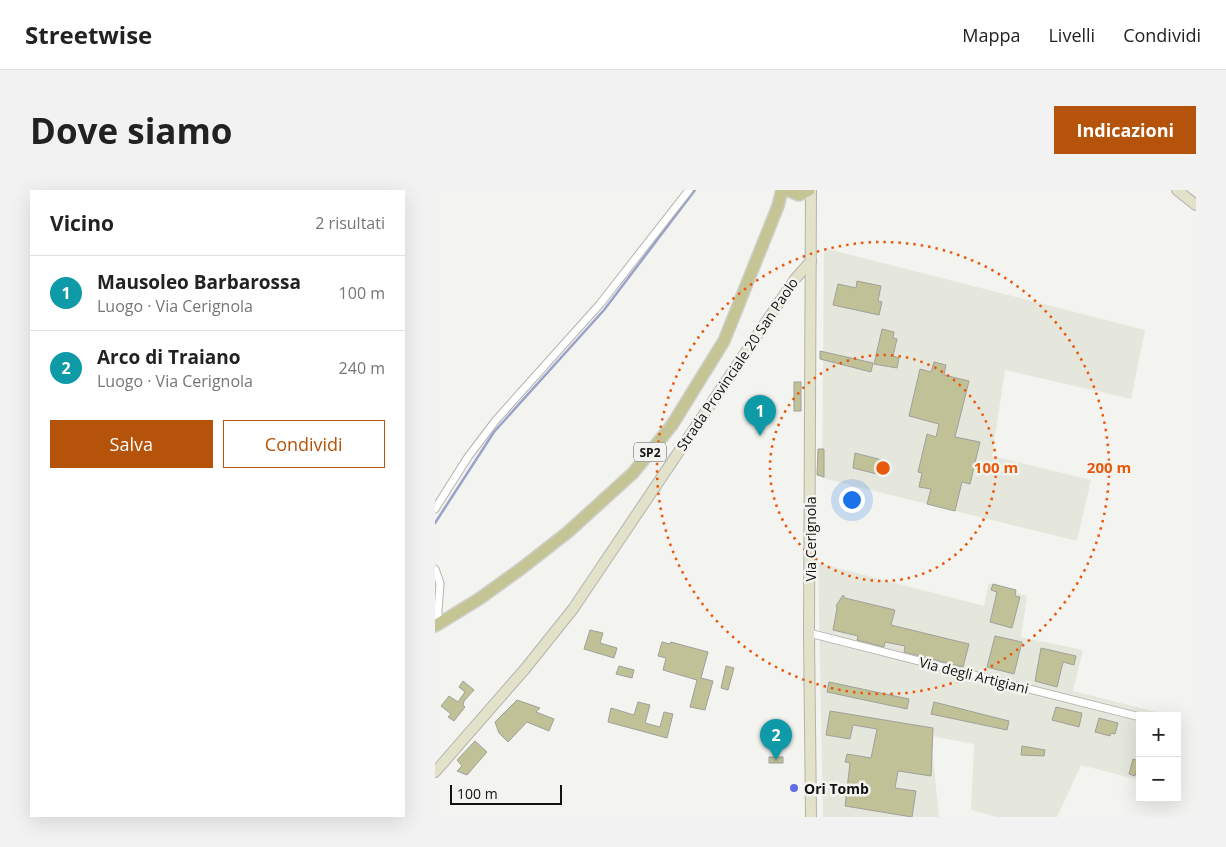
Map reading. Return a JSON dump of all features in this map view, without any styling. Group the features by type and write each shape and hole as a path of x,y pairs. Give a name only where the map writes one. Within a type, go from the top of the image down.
{"main road":[{"name":"SP2","path":"436,625 522,568 568,532 633,473 672,425 724,341 778,206 782,190"},
{"path":"778,206 800,192"}],"street":[{"path":"435,510 468,458 496,420 600,304 689,190"},
{"path":"1177,190 1196,205"},
{"path":"800,192 808,201 811,210 811,261"},
{"name":"Via Cerignola","path":"811,261 809,633 811,817"},
{"name":"Strada Provinciale 20 San Paolo","path":"435,772 525,669 573,609 795,279 811,261"},
{"path":"435,569 440,583 436,625"},
{"name":"Via degli Artigiani","path":"809,633 1136,716"}],"shaded area":[{"path":"824,248 1145,330 1131,399 1005,370 992,456 1091,480 1077,541 822,478"},
{"path":"818,563 984,606 989,583 1027,596 1021,637 1083,650 1073,691 1156,712 1136,712 1136,779 1081,765 1057,817 996,817 971,810 974,744 931,736 939,817 823,817"}],"building":[{"path":"857,281 881,286 878,301 882,302 879,315 833,305 838,284 856,288"},
{"path":"882,329 894,332 893,338 897,339 893,356 899,358 897,368 874,364"},
{"path":"820,351 873,363 871,372 820,359"},
{"path":"934,362 946,365 944,375 969,381 955,437 980,442 970,484 962,482 955,511 927,504 931,489 919,487 922,473 918,472 927,434 936,437 939,424 909,416 920,369 931,372"},
{"path":"794,382 801,382 801,411 794,411"},
{"path":"818,449 824,449 824,477 817,475"},
{"path":"855,453 882,460 877,474 853,468"},
{"path":"993,584 1016,590 1015,596 1020,597 1012,628 990,622 997,592 991,590"},
{"path":"843,595 845,598 895,610 891,625 969,644 963,667 904,652 905,646 885,642 884,647 857,640 858,636 833,630 836,606"},
{"path":"590,630 603,633 600,643 617,648 614,658 584,649"},
{"path":"995,636 1022,642 1014,674 987,667"},
{"path":"662,642 670,644 671,642 708,652 701,678 713,681 705,710 690,707 697,680 663,670 666,658 658,656"},
{"path":"1041,648 1076,656 1074,665 1063,662 1057,687 1035,681"},
{"path":"619,666 634,670 632,678 616,674"},
{"path":"726,666 734,668 728,690 721,688"},
{"path":"463,681 474,690 464,701 463,705 465,707 454,721 448,717 451,714 441,706 449,696 458,702 465,692 459,687"},
{"path":"829,682 909,699 907,709 827,692"},
{"path":"517,700 540,708 536,712 554,719 549,731 527,722 508,742 499,733 495,722"},
{"path":"638,702 650,705 645,723 660,727 664,712 673,714 667,738 608,722 611,708 634,715"},
{"path":"934,702 1009,721 1007,730 931,714"},
{"path":"1056,707 1082,713 1079,727 1052,720"},
{"path":"830,711 933,728 931,776 898,771 895,788 916,791 912,817 845,806 850,763 845,762 847,754 871,758 877,729 853,725 850,739 826,735"},
{"path":"1099,718 1118,723 1115,734 1111,733 1110,736 1095,732"},
{"path":"475,741 487,752 467,775 457,771 462,766 457,760"},
{"path":"1022,746 1045,750 1044,756 1021,755"},
{"path":"769,757 783,757 783,763 769,763"},
{"path":"1133,759 1136,760 1135,776 1129,774"}],"waterway":[{"path":"435,523 494,432 604,310 695,190"}],"place":[{"name":"Mausoleo Barbarossa","path":"760,436"},
{"name":"Arco di Traiano","path":"776,760"},
{"name":"Ori Tomb","path":"794,788"}]}
